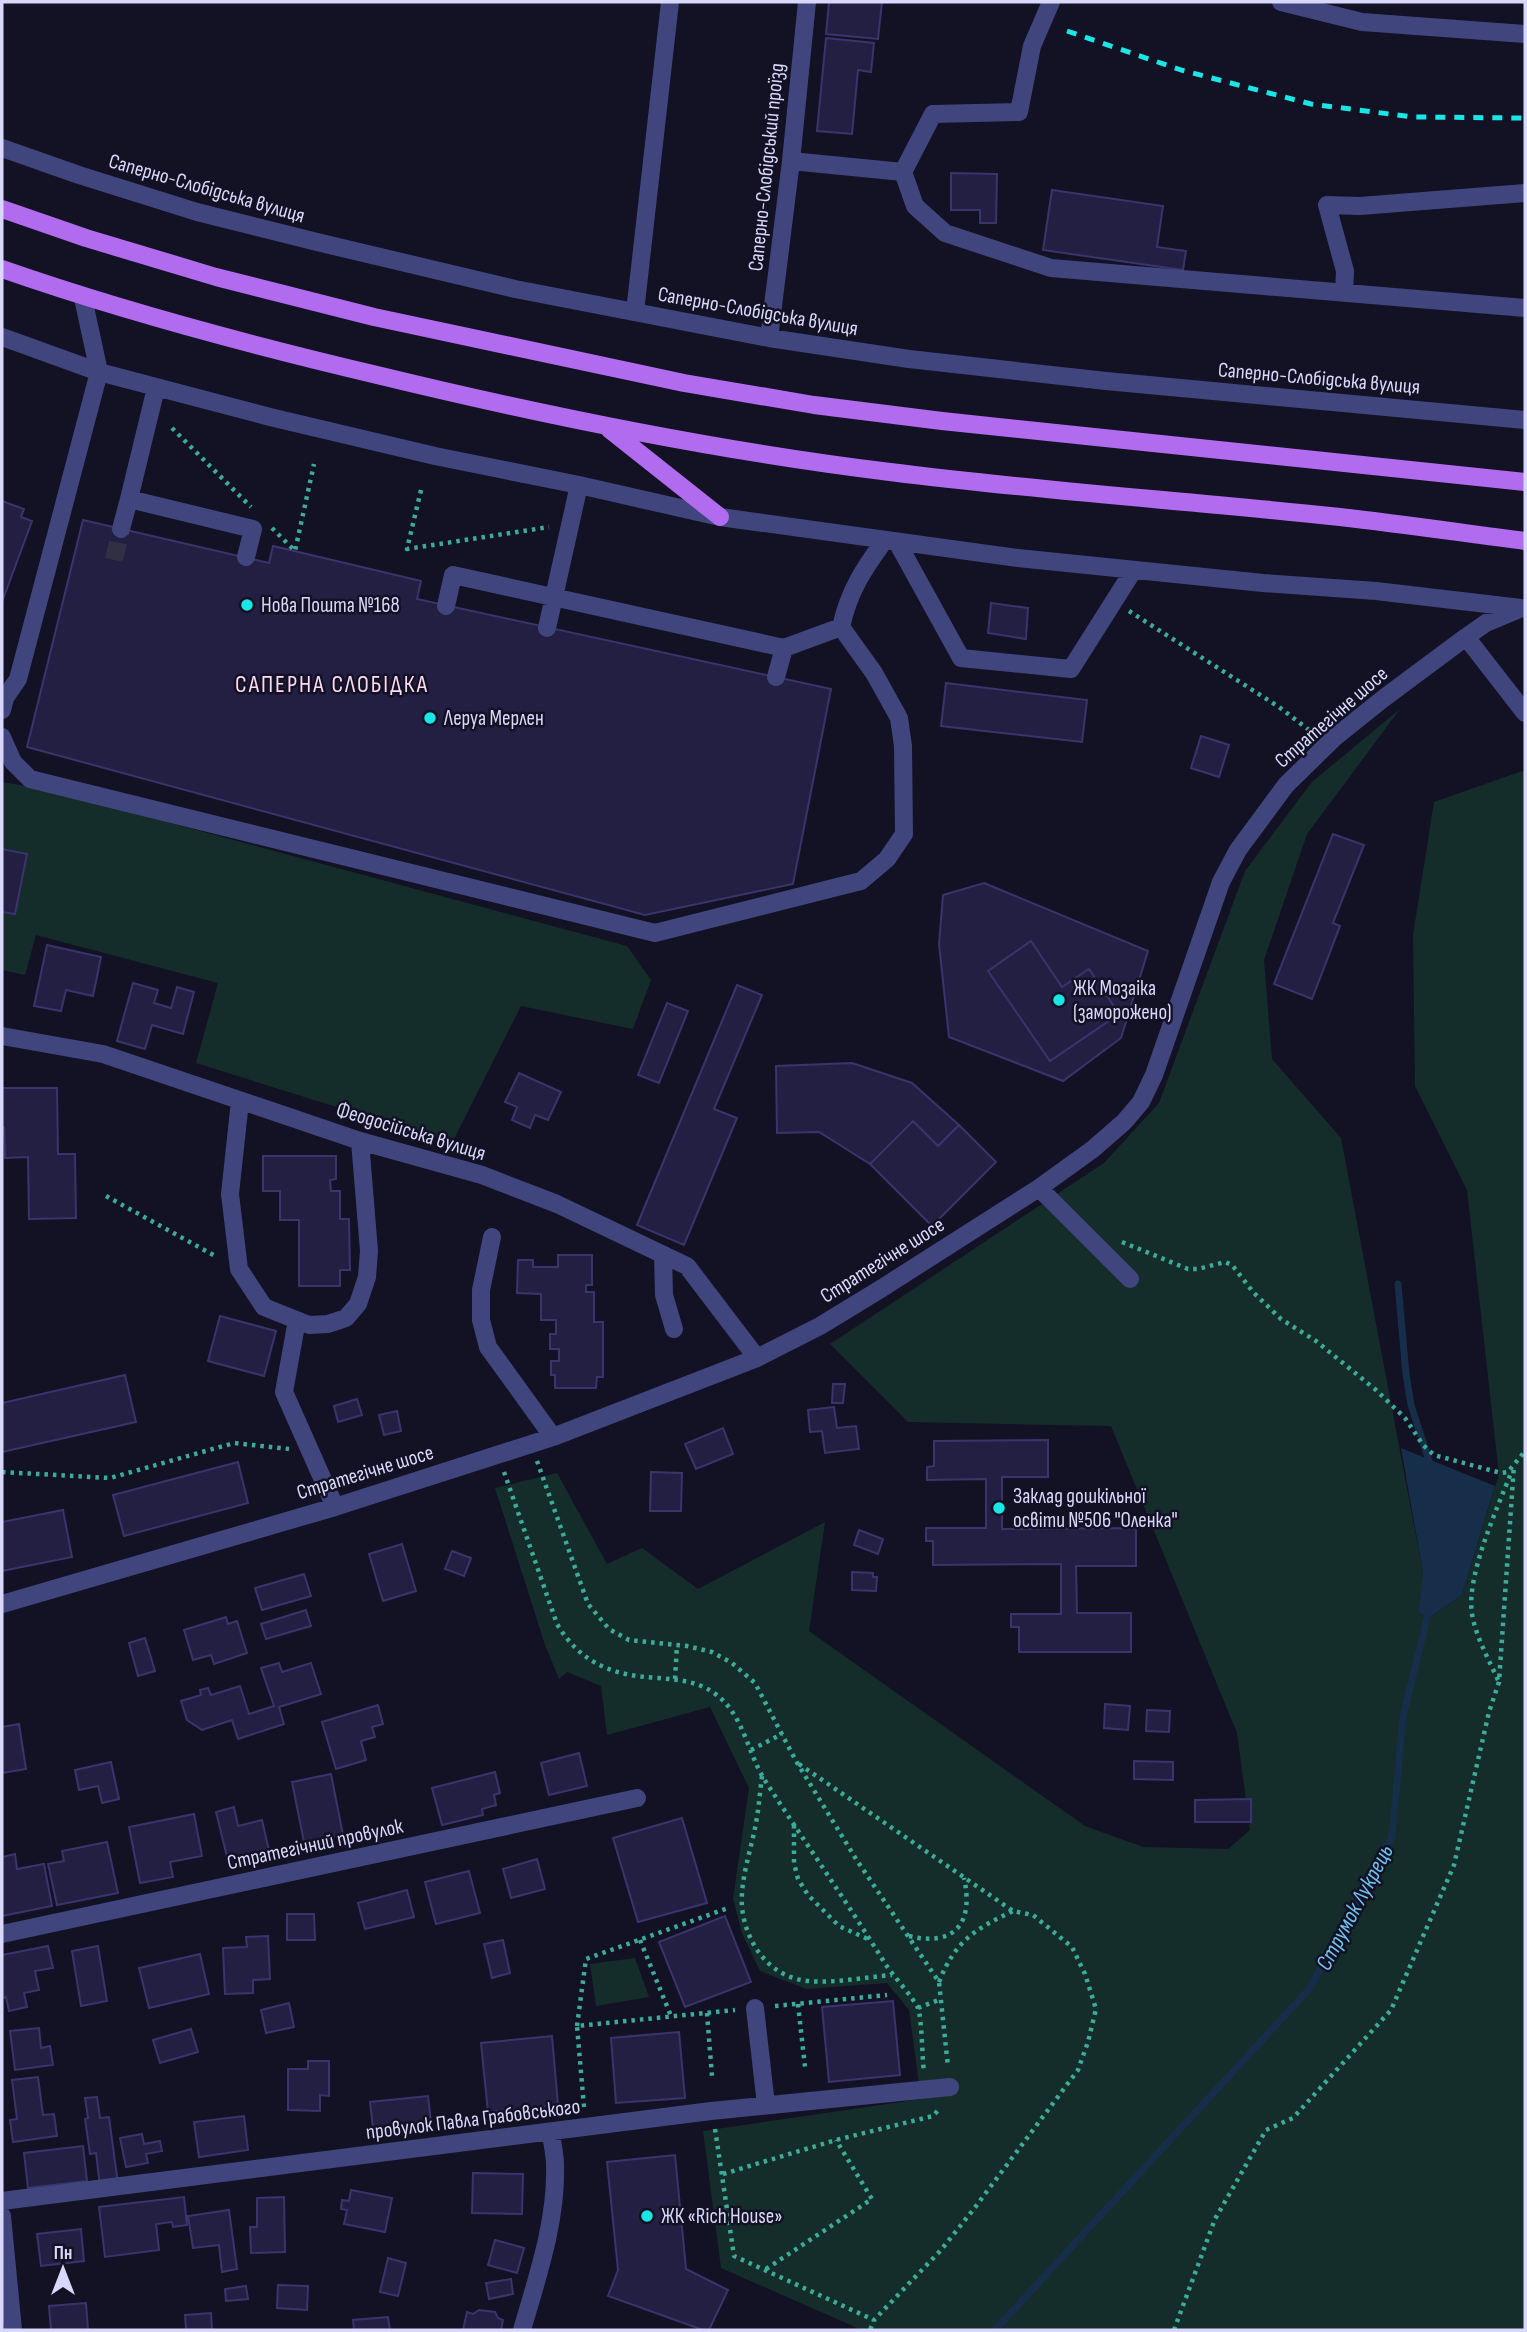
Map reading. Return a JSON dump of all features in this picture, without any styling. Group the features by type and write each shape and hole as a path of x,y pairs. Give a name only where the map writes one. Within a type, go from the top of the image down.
{"main road":[{"path":"2,209 86,238 216,277 374,317 684,383 814,405 942,421 1525,482"},
{"path":"2,270 83,298 251,345 606,427 741,451 888,472 1084,494 1339,517 1525,541"},
{"path":"606,427 720,517"}],"street":[{"path":"635,312 670,2"},
{"name":"Саперно-Слобідський проїзд","path":"769,338 807,2"},
{"path":"1051,2 1032,47 1020,112 933,114 903,172 915,206 945,233 1051,268 1525,308"},
{"path":"1281,2 1362,22 1525,34"},
{"name":"Саперно-Слобідська вулиця","path":"2,148 197,212 515,289 769,338 909,359 1119,382 1525,420"},
{"path":"791,161 903,172"},
{"path":"1344,293 1345,271 1327,205 1360,206 1525,193"},
{"path":"2,710 5,698 18,678 99,372 83,298"},
{"path":"2,337 99,372 156,388 435,456 720,517 891,542 1133,571 1524,608"},
{"path":"121,529 156,388"},
{"path":"547,628 579,485"},
{"path":"129,499 253,529 246,558"},
{"path":"891,542 961,658 1071,669 1133,571"},
{"path":"2,737 13,762 30,779 655,933 861,881 887,859 904,834 903,746 899,718 874,673 841,627 847,601 860,574 891,542"},
{"path":"446,606 453,575 784,648 841,627"},
{"name":"Стратегічне шосе","path":"2,1604 335,1507 553,1437 757,1358 820,1326 1039,1188 1094,1149 1124,1122 1141,1102 1154,1074 1221,882 1238,850 1286,785 1334,738 1466,637 1486,624 1524,608"},
{"path":"1466,637 1523,708"},
{"path":"776,677 784,648"},
{"name":"Феодосійська вулиця","path":"2,1036 103,1054 360,1140 482,1175 558,1204 687,1266 757,1358"},
{"path":"240,1101 230,1194 239,1269 264,1307 309,1325 328,1324 346,1318 358,1304 367,1277 369,1251 360,1140"},
{"path":"1039,1188 1130,1279"},
{"path":"492,1237 481,1290 481,1320 488,1347 553,1437"},
{"path":"663,1255 664,1295 674,1329"},
{"path":"297,1320 284,1392 335,1507"},
{"name":"Стратегічний провулок","path":"2,1934 638,1798"},
{"path":"755,2008 766,2105"},
{"name":"провулок Павла Грабовського","path":"2,2201 711,2111 950,2087"},
{"path":"522,2330 545,2250 553,2200 555,2166 551,2133"},
{"path":"2,2216 13,2330"}],"path":[{"path":"172,428 257,513"},
{"path":"267,523 295,551 314,464"},
{"path":"421,490 407,549 571,524"},
{"path":"1114,601 1279,707 1309,730 1314,758"},
{"path":"106,1196 239,1269"},
{"path":"1102,1251 1119,1241 1188,1269 1226,1262 1232,1265 1254,1293 1281,1319 1316,1341 1376,1390 1405,1418 1423,1446 1434,1455 1501,1473 1508,1472 1525,1451"},
{"path":"2,1472 110,1478 234,1443 310,1451"},
{"path":"531,1443 588,1604 596,1616 609,1629 629,1640 712,1652 732,1663 755,1683 796,1761 856,1859 939,1982 950,2087 946,2101 933,2116 836,2140 723,2174"},
{"path":"498,1454 557,1624 566,1639 603,1668 620,1674 675,1679 703,1685 730,1709 762,1775 892,1975 918,2008 926,2089"},
{"path":"1174,2330 1215,2219 1266,2130 1293,2118 1391,2010 1454,1865 1489,1712 1499,1682 1514,1465"},
{"path":"1499,1682 1479,1640 1471,1611 1475,1569 1514,1465"},
{"path":"675,1679 677,1645"},
{"path":"751,1750 782,1734"},
{"path":"796,1761 1013,1911 1033,1915 1072,1947 1085,1974 1096,2009 1079,2070 941,2250 874,2320 870,2330"},
{"path":"762,1775 744,1880 742,1908 748,1931 758,1952 775,1971 798,1980 823,1981 892,1975"},
{"path":"794,1824 793,1863 807,1895 839,1926 871,1940"},
{"path":"908,1936 939,1940 952,1935 961,1924 968,1907 964,1878"},
{"path":"584,2109 577,2026 586,1959 728,1908"},
{"path":"939,1982 947,1962 961,1943 982,1926 1013,1911"},
{"path":"640,1940 671,2016"},
{"path":"577,2026 887,1995"},
{"path":"918,2008 941,1998"},
{"path":"798,2004 805,2067"},
{"path":"707,2013 712,2076"},
{"path":"711,2111 734,2256 874,2320"},
{"path":"766,2269 872,2199 836,2140"}],"green space":[{"path":"1400,709 1307,834 1264,960 1272,1059 1341,1138 1423,1573 1418,1611 1427,1619 1462,1595 1499,1474 1467,1190 1415,1086 1413,935 1434,802 1525,770 1525,2330 862,2330 721,2268 703,2131 921,2099 909,2010 887,1983 806,1989 760,1971 742,1933 733,1899 749,1788 710,1707 607,1735 601,1686 567,1672 559,1679 545,1645 495,1488 557,1473 607,1564 642,1548 698,1589 825,1522 809,1631 1085,1826 1143,1847 1228,1849 1250,1830 1237,1733 1111,1426 908,1422 830,1344 1104,1163 1159,1103 1245,871 1312,782"},
{"path":"2,782 45,789 627,946 651,980 633,1029 521,1006 452,1143 196,1063 218,983 36,935 25,975 2,970"},
{"path":"635,1958 649,1997 596,2006 590,1964"}],"water":[{"path":"1401,1448 1495,1486 1462,1595 1427,1619 1418,1611 1423,1573"}],"building":[{"path":"829,2 882,2 878,39 826,34"},
{"path":"826,38 874,43 871,72 858,70 852,134 817,131"},
{"path":"951,173 997,174 996,223 980,223 980,210 951,210"},
{"path":"1052,190 1163,206 1157,247 1186,251 1183,270 1043,250"},
{"path":"2,501 24,509 21,517 32,521 2,602"},
{"name":"Леруа Мерлен","path":"83,520 269,563 273,546 421,581 417,599 831,689 793,884 645,915 27,747"},
{"path":"991,603 1028,608 1026,639 988,633"},
{"path":"946,683 1087,700 1082,742 941,726"},
{"path":"1201,736 1229,745 1219,777 1191,768"},
{"path":"1333,834 1364,845 1333,923 1340,926 1312,999 1274,984"},
{"path":"2,849 27,854 15,914 2,912"},
{"path":"984,883 1148,951 1121,1038 1063,1081 949,1037 939,944 943,895"},
{"name":"ЖК Мозаіка (заморожено)","path":"1031,941 1062,987 1089,969 1119,1014 1050,1061 988,971"},
{"path":"47,945 101,957 93,996 66,990 61,1011 34,1006"},
{"path":"133,983 158,990 154,1003 171,1008 177,987 194,992 183,1034 152,1025 145,1049 117,1041"},
{"path":"737,985 762,995 714,1109 737,1118 684,1245 637,1225"},
{"path":"667,1003 688,1011 659,1083 638,1075"},
{"path":"852,1063 912,1083 959,1125 938,1146 913,1121 870,1164 819,1132 777,1133 776,1066"},
{"path":"519,1073 561,1092 548,1120 535,1115 530,1128 512,1120 517,1107 505,1102"},
{"path":"2,1088 57,1088 58,1154 75,1154 76,1218 29,1219 28,1157 5,1158"},
{"path":"913,1121 938,1146 959,1125 996,1162 932,1226 870,1164"},
{"path":"263,1156 336,1156 336,1179 330,1180 331,1191 340,1191 340,1219 349,1219 350,1270 340,1270 340,1286 299,1286 299,1220 280,1220 280,1191 263,1191"},
{"path":"558,1255 592,1255 592,1285 586,1285 586,1292 594,1292 594,1322 603,1322 603,1377 597,1377 596,1388 555,1388 551,1361 559,1361 559,1349 550,1349 550,1334 556,1334 556,1320 541,1320 541,1294 517,1293 518,1260 533,1260 533,1267 558,1267"},
{"path":"220,1316 276,1331 264,1376 208,1361"},
{"path":"125,1375 136,1422 2,1452 2,1403"},
{"path":"833,1384 845,1384 843,1403 832,1403"},
{"path":"357,1399 362,1415 338,1422 334,1406"},
{"path":"834,1407 837,1428 856,1426 859,1449 825,1453 822,1431 810,1432 808,1410"},
{"path":"397,1411 401,1431 384,1435 379,1415"},
{"path":"723,1428 733,1454 696,1469 685,1444"},
{"path":"1048,1440 1048,1477 1002,1477 1002,1529 1136,1528 1136,1566 1076,1566 1077,1613 1131,1613 1131,1652 1019,1652 1019,1627 1011,1627 1011,1614 1061,1614 1061,1564 933,1565 933,1541 926,1541 926,1528 986,1528 986,1479 927,1480 927,1467 934,1466 934,1441"},
{"path":"238,1462 248,1503 124,1536 113,1495"},
{"path":"651,1472 682,1473 681,1511 650,1511"},
{"path":"63,1510 72,1557 2,1571 2,1522"},
{"path":"859,1530 883,1539 878,1554 854,1545"},
{"path":"402,1544 416,1591 383,1601 369,1554"},
{"path":"452,1551 471,1558 464,1576 445,1569"},
{"path":"852,1572 873,1573 873,1577 877,1577 876,1591 852,1590"},
{"path":"304,1574 311,1596 262,1610 255,1588"},
{"path":"306,1610 311,1626 266,1639 261,1624"},
{"path":"226,1617 228,1624 237,1621 247,1653 214,1664 211,1655 193,1660 184,1630"},
{"path":"145,1638 155,1671 138,1676 129,1643"},
{"path":"279,1663 282,1672 311,1663 321,1694 279,1707 284,1724 238,1739 232,1720 202,1730 187,1720 181,1701 201,1695 200,1690 208,1688 211,1695 240,1686 249,1714 274,1706 261,1668"},
{"path":"1105,1704 1130,1706 1128,1730 1104,1728"},
{"path":"378,1705 383,1724 372,1727 375,1737 361,1741 366,1760 336,1769 322,1722"},
{"path":"1147,1710 1170,1711 1169,1732 1146,1731"},
{"path":"19,1724 26,1769 2,1773 2,1727"},
{"path":"579,1753 587,1786 549,1795 541,1763"},
{"path":"1134,1761 1173,1762 1173,1780 1134,1779"},
{"path":"111,1762 119,1799 102,1803 98,1786 79,1790 75,1770"},
{"path":"495,1772 500,1793 494,1795 496,1805 482,1809 483,1815 442,1825 432,1788"},
{"path":"331,1774 343,1835 304,1842 292,1782"},
{"path":"1251,1799 1251,1822 1195,1822 1195,1800"},
{"path":"234,1807 238,1826 262,1820 270,1855 229,1865 216,1812"},
{"path":"194,1814 202,1856 170,1862 173,1877 140,1883 129,1827"},
{"path":"682,1818 707,1903 638,1922 613,1838"},
{"path":"107,1842 118,1893 57,1905 48,1864 64,1861 62,1851"},
{"path":"15,1854 17,1869 44,1864 52,1906 2,1916 2,1857"},
{"path":"537,1859 545,1889 511,1898 503,1869"},
{"path":"469,1871 480,1913 436,1924 425,1882"},
{"path":"407,1890 414,1917 365,1929 358,1903"},
{"path":"287,1914 314,1914 315,1940 287,1940"},
{"path":"725,1916 751,1982 685,2007 659,1942"},
{"path":"268,1936 270,1979 253,1980 253,1993 225,1994 223,1948 247,1947 246,1937"},
{"path":"503,1940 510,1973 492,1978 484,1944"},
{"path":"48,1946 53,1968 35,1971 39,1990 24,1993 27,2007 9,2011 6,1997 2,1998 2,1955"},
{"path":"98,1946 107,2001 81,2006 72,1951"},
{"path":"200,1954 209,1994 149,2008 139,1968"},
{"path":"893,2001 900,2075 829,2082 822,2007"},
{"path":"289,2003 294,2027 266,2033 261,2010"},
{"path":"39,2028 41,2048 50,2046 53,2065 15,2070 10,2031"},
{"path":"191,2029 198,2052 160,2063 153,2040"},
{"path":"679,2032 685,2098 616,2103 611,2038"},
{"path":"552,2036 558,2105 488,2112 481,2043"},
{"path":"308,2061 329,2061 329,2096 320,2095 320,2111 288,2110 288,2069 308,2069"},
{"path":"38,2077 43,2115 54,2114 57,2136 13,2142 10,2120 17,2119 12,2080"},
{"path":"428,2096 432,2131 374,2138 370,2102"},
{"path":"97,2097 100,2118 109,2117 118,2184 100,2186 96,2153 90,2154 85,2098"},
{"path":"244,2116 248,2150 199,2157 194,2122"},
{"path":"142,2134 144,2144 160,2141 162,2151 146,2154 148,2163 126,2167 120,2138"},
{"path":"83,2146 87,2181 28,2188 24,2153"},
{"name":"ЖК «Rich House»","path":"675,2155 686,2269 728,2290 709,2330 608,2296 618,2270 607,2162"},
{"path":"473,2173 523,2174 522,2214 472,2213"},
{"path":"351,2190 392,2198 385,2232 344,2224 347,2210 341,2209 342,2200 349,2201"},
{"path":"184,2197 187,2225 173,2227 172,2222 156,2224 159,2250 105,2257 99,2207"},
{"path":"284,2197 285,2252 251,2253 250,2227 257,2227 257,2198"},
{"path":"229,2210 237,2269 222,2272 219,2245 193,2248 188,2216"},
{"path":"81,2229 84,2261 41,2266 37,2234"},
{"path":"495,2240 524,2248 517,2273 488,2265"},
{"path":"388,2258 406,2263 398,2296 380,2292"},
{"path":"511,2279 513,2294 489,2299 486,2283"},
{"path":"278,2285 308,2286 307,2310 277,2308"},
{"path":"246,2286 248,2299 226,2301 225,2289"},
{"path":"86,2303 88,2330 51,2330 49,2306"},
{"path":"479,2310 495,2312 498,2318 503,2320 501,2330 463,2330 467,2312 473,2314"},
{"path":"211,2313 212,2330 186,2330 185,2315"},
{"path":"388,2317 390,2330 354,2330 353,2320"}],"waterway":[{"name":"Струмок Лукрець","path":"1398,1284 1411,1405 1431,1467"},
{"name":"Струмок Лукрець","path":"995,2330 1310,1988 1392,1837 1403,1717 1429,1610"}],"tunnel":[{"path":"114,560 121,529"}],"railway":[{"path":"1067,31 1181,70 1311,104 1413,117 1525,118"}],"place":[{"name":"Нова Пошта №168","path":"247,605"},
{"name":"Леруа Мерлен","path":"430,718"},
{"name":"ЖК Мозаіка (заморожено)","path":"1059,1000"},
{"name":"Заклад дошкільної освіти №506 \"Оленка\"","path":"999,1508"},
{"name":"ЖК «Rich House»","path":"647,2216"}],"district":[{"name":"САПЕРНА СЛОБІДКА","path":"332,684"}]}
